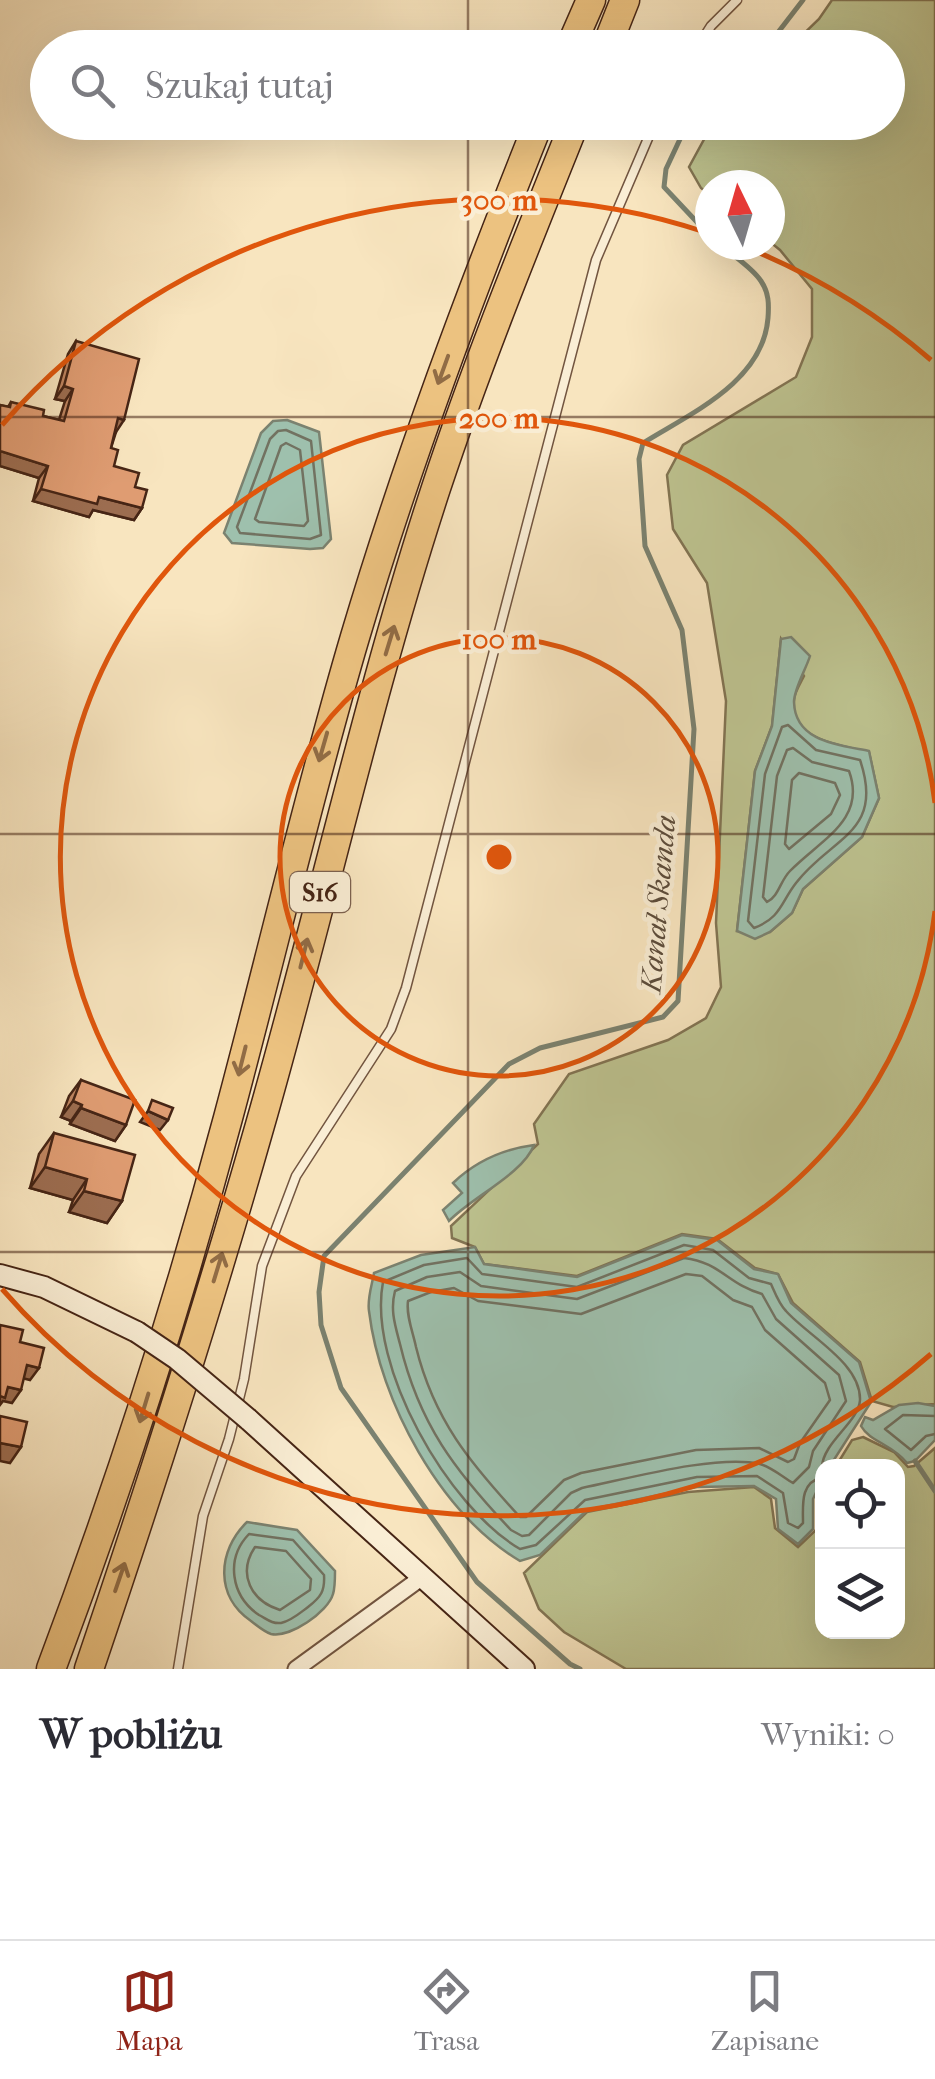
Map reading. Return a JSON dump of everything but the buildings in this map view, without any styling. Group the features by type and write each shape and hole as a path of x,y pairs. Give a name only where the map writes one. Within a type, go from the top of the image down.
{"highway":[{"path":"578,30 590,0"},
{"path":"614,30 626,0"},
{"name":"S16","path":"51,1669 104,1528 170,1322 228,1116 315,777 403,481 532,140"},
{"name":"S16","path":"89,1669 197,1338 256,1140 372,698 435,492 470,387 568,140"}],"street":[{"path":"0,1275 44,1288 138,1332 177,1359 524,1669"},
{"path":"296,1669 421,1578"}],"lane":[{"path":"708,30 737,0"},
{"path":"178,1669 202,1516 240,1394 262,1266 296,1176 391,1029 406,988 596,260 646,140"}],"shaded area":[{"path":"832,0 935,0 935,1404 893,1407 872,1401 860,1362 793,1303 778,1274 755,1268 717,1239 682,1234 577,1276 484,1264 475,1247 452,1238 451,1226 538,1144 534,1124 569,1074 668,1040 706,1018 721,987 716,923 726,701 707,583 673,529 667,475 683,445 796,377 812,337 812,289 785,256 785,170 695,170 695,178 689,167 704,140 905,140 905,30 808,30","holes":["781,639 804,676 794,700 795,714 809,733 869,752 879,798 862,837 803,889 792,913 770,932 737,931 755,771 772,726"]},
{"path":"863,1437 901,1459 840,1459 852,1440"},
{"path":"935,1448 935,1669 626,1669 564,1632 539,1609 524,1573 587,1512 688,1492 754,1487 771,1499 775,1528 798,1547 815,1531 815,1639 905,1639 905,1464 914,1466"}],"water":[{"path":"287,420 319,432 331,539 323,548 310,549 232,543 224,533 261,433 273,421"},
{"path":"791,637 810,656 794,702 802,726 821,739 869,751 879,798 862,837 803,889 792,913 755,939 737,931 755,771 772,726 781,639"},
{"path":"534,1145 519,1166 449,1221 443,1210 462,1193 453,1183 490,1158"},
{"path":"682,1235 717,1240 754,1269 778,1274 791,1303 859,1362 871,1402 834,1459 815,1459 813,1529 798,1544 778,1529 776,1499 754,1486 697,1487 587,1510 540,1555 520,1561 464,1514 419,1452 386,1382 369,1306 374,1273 421,1255 475,1247 484,1264 577,1277"},
{"path":"899,1405 935,1406 935,1440 915,1461 907,1463 861,1426 865,1417 873,1420"},
{"path":"247,1522 297,1530 335,1571 330,1601 298,1628 271,1634 239,1611 231,1599 224,1573 226,1560 230,1546"}],"waterway":[{"name":"Kanał Skanda","path":"780,30 803,0"},
{"name":"Kanał Skanda","path":"680,140 666,169 664,187 695,220"},
{"name":"Kanał Skanda","path":"580,1669 477,1582 341,1388 321,1325 319,1292 324,1256 509,1064 540,1048 663,1017 678,1001 694,729 682,630 645,546 639,459 643,443 702,407 739,378 763,341 768,313 766,290 739,260"},
{"path":"915,1461 935,1491"}]}
